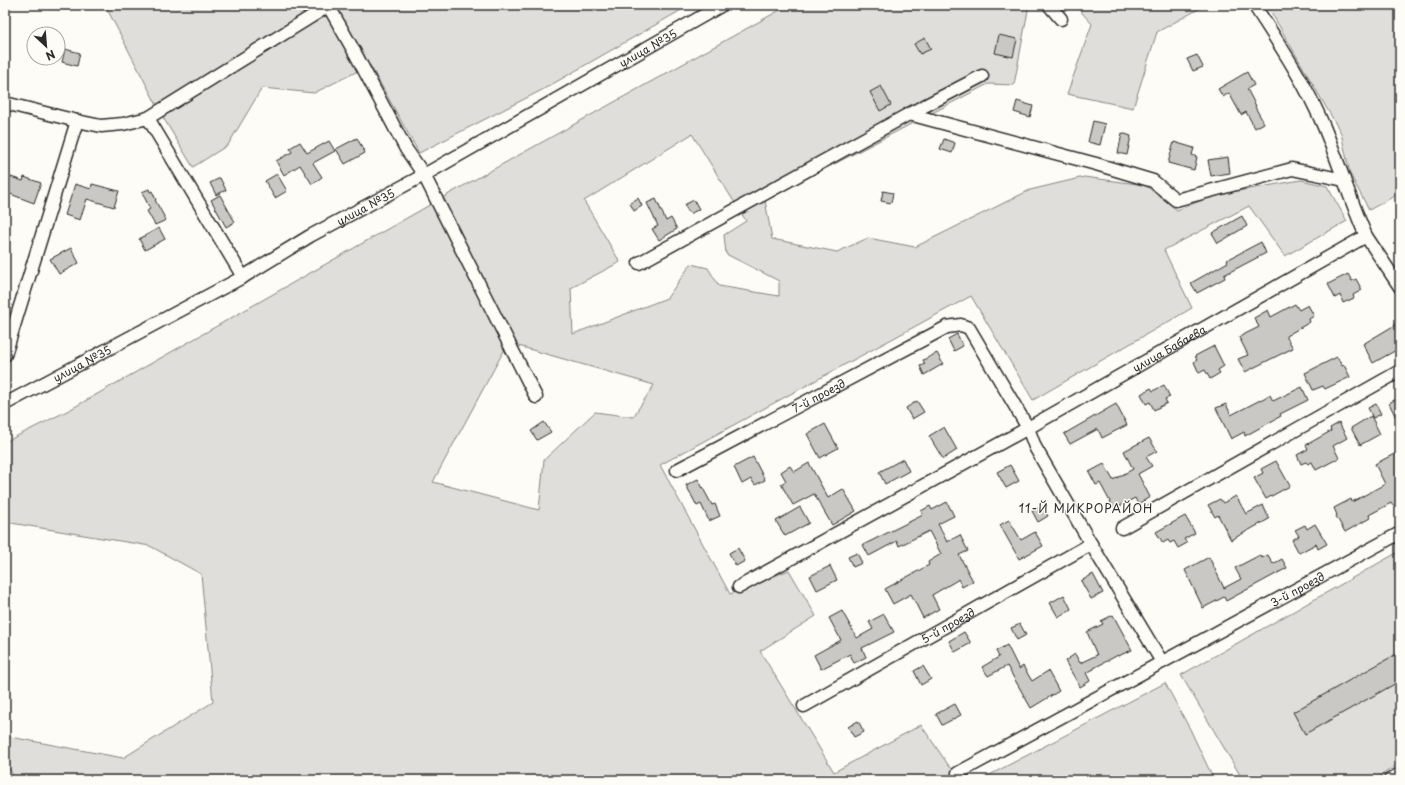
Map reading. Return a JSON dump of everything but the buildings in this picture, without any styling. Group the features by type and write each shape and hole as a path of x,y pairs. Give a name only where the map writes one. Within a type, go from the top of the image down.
{"street":[{"path":"5,104 101,126 123,124 148,118 329,5 406,149 424,175 536,397"},
{"name":"улица №35","path":"5,404 243,277 310,236 424,175 722,5"},
{"path":"1049,5 1061,19"},
{"path":"1254,5 1305,87 1324,126 1355,212 1366,236 1400,287"},
{"path":"639,263 909,114 982,76"},
{"path":"909,114 1096,164 1153,182 1176,200 1292,169 1344,180"},
{"path":"148,118 243,277"},
{"path":"5,355 77,121"},
{"name":"улица Бабаева","path":"739,587 1028,428 1366,236"},
{"name":"7-й проезд","path":"677,470 947,326 961,325 969,328 1028,428"},
{"path":"1122,528 1400,371"},
{"path":"1028,428 1035,447 1162,662"},
{"name":"3-й проезд","path":"958,773 1400,533"},
{"name":"5-й проезд","path":"804,706 1091,544"},
{"path":"1390,780 1400,774"}],"shaded area":[{"path":"105,5 690,5 542,90 419,153 370,65 314,93 262,88 228,145 193,167 164,119"},
{"path":"789,5 1029,5 1014,85 988,84 765,200 772,239 837,252 868,238 915,247 1030,190 1084,177 1145,185 1177,210 1215,195 1301,180 1327,186 1347,221 1285,256 1249,206 1164,250 1192,308 1033,400 971,296 660,465 730,594 789,570 816,616 760,651 834,772 921,725 949,766 968,780 16,780 5,762 5,736 123,758 213,702 201,574 150,546 5,522 5,442 71,409 456,190","holes":["692,134 746,221 724,235 726,254 779,281 779,296 719,286 708,268 691,264 667,298 573,334 571,288 620,262 584,201","508,343 654,385 633,417 595,412 544,460 539,510 433,482"]},
{"path":"1075,5 1206,5 1157,32 1133,108 1067,94 1092,24"},
{"path":"1267,5 1400,5 1400,193 1369,210 1350,174 1341,133"},
{"path":"1400,551 1400,763 1374,780 1243,780 1181,675"},
{"path":"1165,683 1190,729 1214,780 980,780"}],"district":[{"name":"11-Й МИКРОРАЙОН","path":"1086,508"}]}
